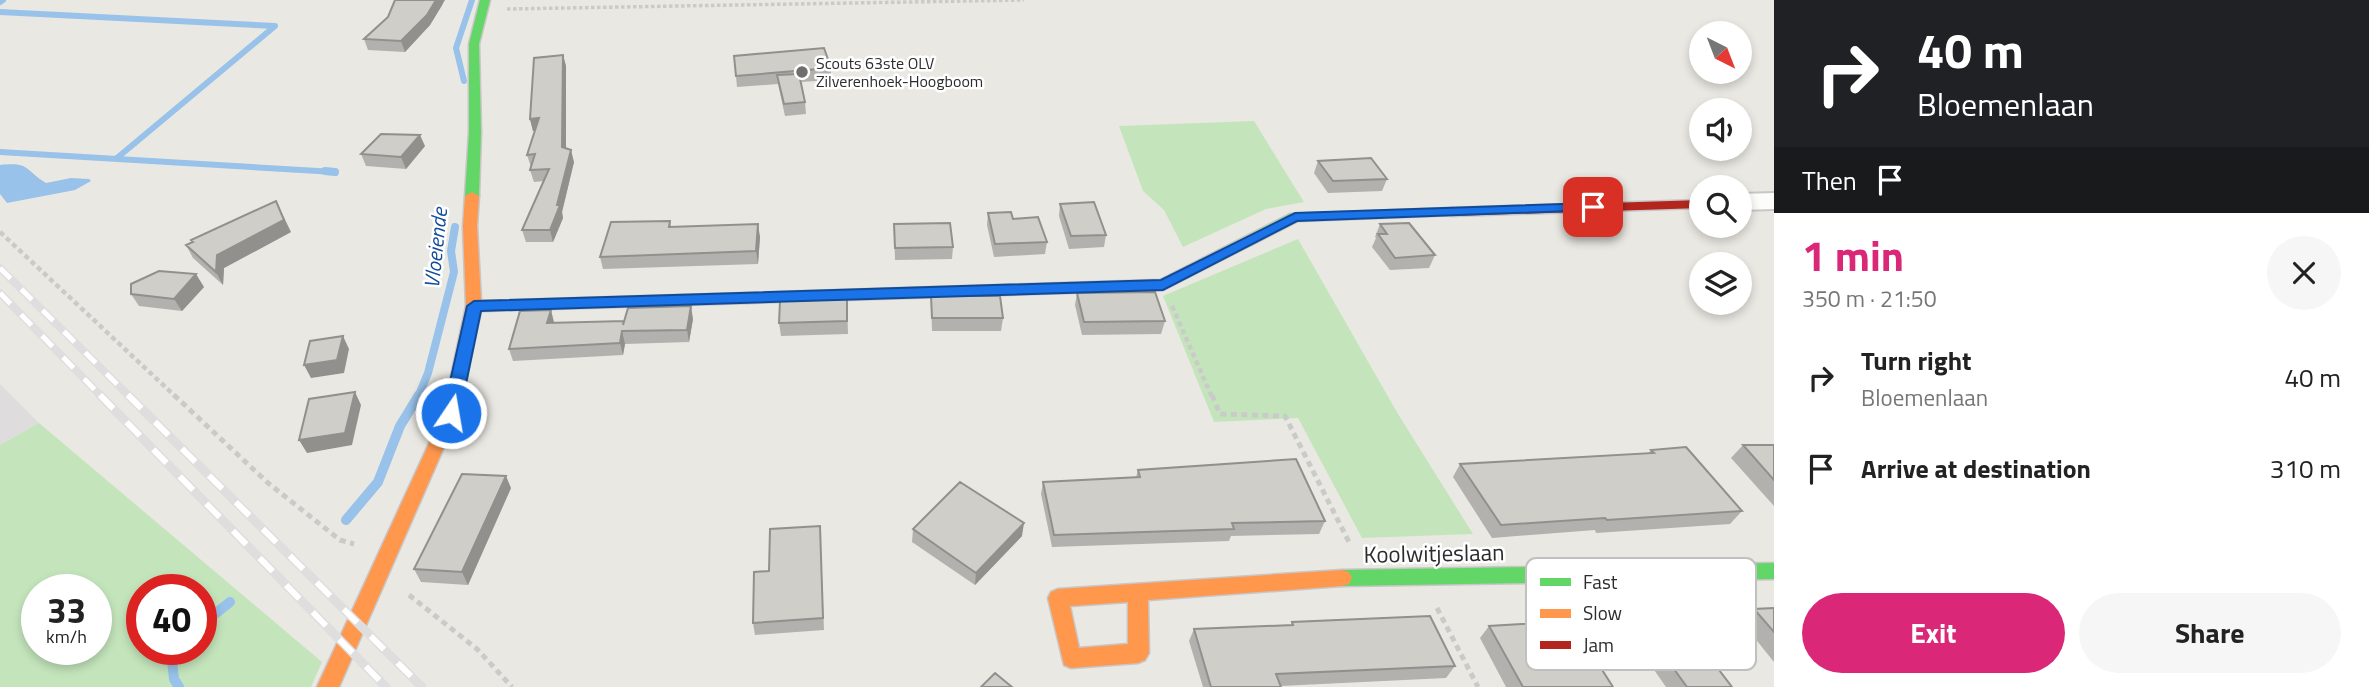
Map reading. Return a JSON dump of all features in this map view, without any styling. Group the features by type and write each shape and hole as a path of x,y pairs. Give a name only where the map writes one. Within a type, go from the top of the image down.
{"street":[{"path":"328,687 451,413 474,306 470,226 475,132 474,44 483,5"},
{"path":"1752,202 1774,201"},
{"path":"474,306 1163,285 1295,217 1689,204"},
{"name":"Koolwitjeslaan","path":"1756,571 1774,571"},
{"name":"Koolwitjeslaan","path":"1138,592 1138,653 1071,658 1058,598 1138,592 1366,576 1526,575"}],"path":[{"path":"483,5 1024,0"},
{"path":"0,232 268,483 340,540 371,549 381,570 402,590 493,662 512,687"},
{"path":"1163,285 1220,414 1285,416 1366,576"},
{"path":"1421,577 1478,687"}],"shaded area":[{"path":"0,384 39,423 0,445"}],"green space":[{"path":"1254,121 1304,202 1266,209 1183,247 1164,210 1143,191 1119,126"},
{"path":"1298,239 1398,414 1473,534 1362,538 1298,418 1214,422 1163,296"},
{"path":"39,423 322,662 311,687 0,687 0,445"}],"water":[{"path":"0,165 22,166 46,183 71,178 91,181 75,190 7,203 0,194"}],"building":[{"path":"395,0 436,0 427,15 401,41 364,39 388,17"},
{"path":"824,48 831,68 736,76 734,56"},
{"path":"563,55 562,147 571,150 557,205 560,205 550,230 522,230 549,169 530,170 535,154 527,155 539,118 530,119 534,58"},
{"path":"799,74 805,102 784,104 777,75"},
{"path":"381,134 420,135 401,157 361,154"},
{"path":"1371,158 1387,179 1333,181 1318,161"},
{"path":"276,201 284,220 217,255 216,272 186,245 193,242 191,240"},
{"path":"1094,202 1106,235 1071,236 1060,204"},
{"path":"1011,212 1013,219 1038,217 1047,242 995,244 988,213"},
{"path":"670,221 669,227 758,224 756,251 600,257 611,222"},
{"path":"950,223 953,247 895,248 894,224"},
{"path":"1409,223 1435,255 1395,258 1378,234 1387,234 1380,224"},
{"path":"159,271 196,274 174,299 131,294 131,284"},
{"path":"1155,292 1165,321 1084,322 1077,293"},
{"path":"931,296 1000,296 1003,318 932,318"},
{"path":"847,299 847,321 779,323 780,301"},
{"path":"691,306 687,330 622,331 620,343 509,349 520,311 551,310 547,323 624,321 623,325 628,308"},
{"path":"343,336 337,360 304,365 310,341"},
{"path":"355,392 345,433 299,440 309,399"},
{"path":"1743,445 1774,445 1774,480"},
{"path":"1686,447 1742,511 1501,525 1460,464 1654,453 1651,450"},
{"path":"1296,459 1325,521 1232,523 1234,529 1054,535 1043,482 1140,477 1138,470"},
{"path":"462,474 506,476 462,572 414,569"},
{"path":"960,482 1024,523 976,573 913,529"},
{"path":"820,526 823,618 753,623 754,572 769,571 770,529"},
{"path":"1774,608 1774,632 1756,611 1756,609"},
{"path":"1430,616 1455,666 1276,674 1281,687 1211,687 1194,629 1293,625 1292,622"},
{"path":"1526,624 1526,670 1602,670 1613,687 1523,687 1489,626"},
{"path":"1675,670 1719,670 1732,687 1687,687"},
{"path":"995,673 1012,687 981,687"}],"waterway":[{"name":"Vloeiende","path":"464,81 456,48 472,0"},
{"path":"0,12 275,26 117,158"},
{"path":"0,152 335,172 325,171"},
{"name":"Vloeiende","path":"418,396 428,373 454,272 451,251 455,227"},
{"name":"Vloeiende","path":"346,520 378,482 400,426 418,396"},
{"name":"Vloeiende","path":"217,612 230,602"},
{"name":"Vloeiende","path":"172,665 174,679 179,687"}],"railway":[{"path":"0,268 130,397"},
{"path":"0,293 102,397"},
{"path":"100,395 386,687"},
{"path":"128,395 422,687"}],"traffic: fast":[{"path":"472,196 475,132 474,44 485,0"},
{"path":"748,298 1163,285 1295,217 1451,212"},
{"path":"1756,571 1774,571"},
{"path":"1342,578 1526,575"}],"traffic: slow":[{"path":"328,687 451,413 474,306 470,226 472,196"},
{"path":"474,306 748,298"},
{"path":"1138,592 1138,653 1071,658 1058,598 1342,578"}],"traffic: jam":[{"path":"1451,212 1689,204"}],"place":[{"name":"Scouts 63ste OLV Zilverenhoek-Hoogboom","path":"802,72"}],"route":[{"path":"451,413 474,306 1163,285 1295,217 1593,207"}]}
